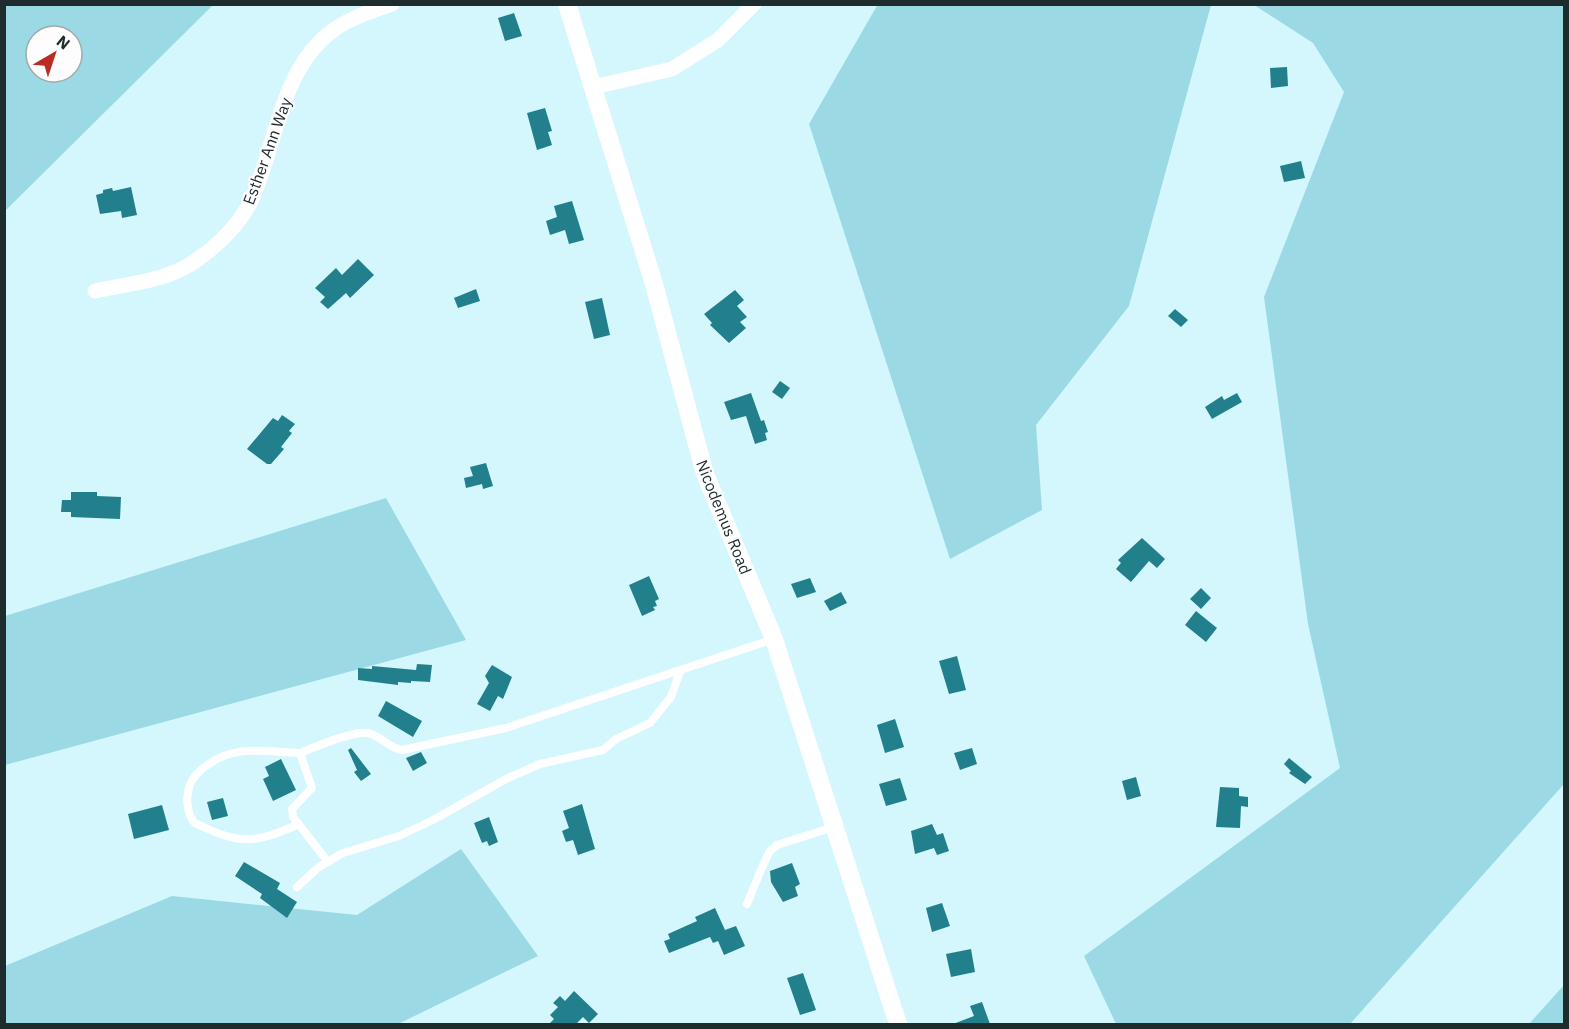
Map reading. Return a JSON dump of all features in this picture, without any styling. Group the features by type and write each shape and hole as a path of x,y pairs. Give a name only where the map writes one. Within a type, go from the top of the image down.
{"street":[{"name":"Esther Ann Way","path":"94,291 172,273 193,263 227,234 251,200 290,89 313,49 342,24 392,4"},
{"name":"Nicodemus Road","path":"567,4 654,284 705,474 774,639 898,1024"},
{"path":"594,87 672,69 718,40 754,4"}],"lane":[{"path":"299,824 267,838 238,840 195,823 191,819 187,799 188,788 197,774 215,758 232,751 300,753 358,734 370,733 393,749 402,750 494,730 670,672 680,672 774,639"},
{"path":"297,887 327,862 343,853 399,836 433,820 506,779 540,764 603,750 616,739 650,723 670,697 680,672"},
{"path":"300,753 312,788 292,809 293,817 327,862"},
{"path":"747,904 770,851 777,845 834,827"}],"shaded area":[{"path":"5,4 213,5 5,211"},
{"path":"878,4 1211,5 1129,306 1036,425 1042,510 950,559 809,124"},
{"path":"1254,5 1564,5 1564,784 1350,1024 1116,1024 1084,956 1340,768 1308,624 1264,297 1344,92 1313,43"},
{"path":"386,498 466,640 5,765 5,616"},
{"path":"461,849 538,956 398,1024 5,1024 5,966 172,896 357,915"},
{"path":"1564,985 1564,1024 1529,1024"}],"building":[{"path":"514,13 522,36 505,41 498,18"},
{"path":"1287,67 1288,86 1271,88 1270,68"},
{"path":"545,108 552,131 548,132 552,145 537,150 527,113"},
{"path":"1301,161 1305,178 1284,182 1280,166"},
{"path":"131,187 137,215 122,218 121,211 100,214 96,195 103,193 103,190 112,188 113,191"},
{"path":"572,201 584,240 569,244 565,230 550,235 546,221 557,217 554,206"},
{"path":"358,259 374,275 350,298 346,293 328,309 320,302 325,297 315,288 336,268 342,275"},
{"path":"476,289 480,301 458,308 454,298"},
{"path":"735,290 744,300 737,306 747,317 740,322 746,328 729,343 710,325 712,323 704,314"},
{"path":"602,298 610,335 594,339 585,302"},
{"path":"1175,309 1188,320 1181,327 1168,316"},
{"path":"780,381 790,388 782,399 772,392"},
{"path":"751,393 761,421 764,420 768,432 765,433 767,440 755,444 746,416 731,420 724,402"},
{"path":"1237,393 1242,402 1212,419 1205,407 1222,396 1224,400"},
{"path":"282,415 295,424 289,431 292,433 281,447 284,449 271,464 267,464 247,449 273,418 278,421"},
{"path":"486,463 493,486 483,489 482,484 466,488 464,478 473,476 470,467"},
{"path":"71,492 97,492 97,496 121,497 120,519 71,517 71,512 61,512 62,500 71,500"},
{"path":"1142,538 1165,559 1157,568 1149,561 1131,582 1116,569 1121,563 1118,560"},
{"path":"649,576 659,599 655,601 657,606 653,607 655,610 642,616 629,585"},
{"path":"810,578 816,592 797,598 791,584"},
{"path":"1201,588 1211,598 1201,609 1190,599"},
{"path":"841,592 847,603 830,611 824,601"},
{"path":"1196,611 1217,628 1206,642 1185,625"},
{"path":"957,656 966,690 949,694 939,661"},
{"path":"417,664 432,665 430,682 398,682 398,685 358,680 358,668 372,669 372,666 416,670"},
{"path":"492,665 512,677 503,699 498,696 490,711 477,704 489,683 485,676"},
{"path":"386,701 422,721 413,737 378,716"},
{"path":"895,719 904,747 885,753 877,725"},
{"path":"351,748 371,774 361,781 354,772 357,770 348,750"},
{"path":"972,748 977,764 960,770 954,753"},
{"path":"421,752 427,763 413,771 406,758"},
{"path":"1289,758 1312,777 1305,784 1289,773 1291,771 1284,764"},
{"path":"281,759 296,790 273,801 263,779 269,776 265,767"},
{"path":"1136,777 1141,796 1127,800 1122,781"},
{"path":"900,778 907,800 886,806 879,784"},
{"path":"1220,787 1239,788 1239,796 1248,797 1248,807 1241,806 1240,828 1216,827"},
{"path":"223,798 228,816 212,820 207,802"},
{"path":"582,804 595,849 578,855 573,840 566,842 562,831 569,828 563,811"},
{"path":"162,805 169,830 134,839 128,814"},
{"path":"489,817 498,842 489,846 487,841 482,843 474,823"},
{"path":"932,824 937,835 943,833 949,851 937,855 934,848 915,854 911,831"},
{"path":"244,862 280,883 277,889 297,902 287,918 260,898 262,894 235,876"},
{"path":"792,863 800,884 795,887 798,896 783,902 771,882 770,871"},
{"path":"942,903 950,926 932,932 926,908"},
{"path":"715,908 725,930 736,926 745,946 724,955 718,941 713,943 710,937 669,953 664,941 670,939 668,934 697,921 695,917"},
{"path":"971,949 975,972 951,977 946,954"},
{"path":"803,973 816,1010 800,1015 787,978"},
{"path":"574,991 598,1014 589,1023 583,1017 576,1024 549,1024 554,1019 550,1015 558,1007 553,1003 560,996 565,1001"},
{"path":"982,1002 990,1024 953,1024 974,1016 970,1006"}]}
